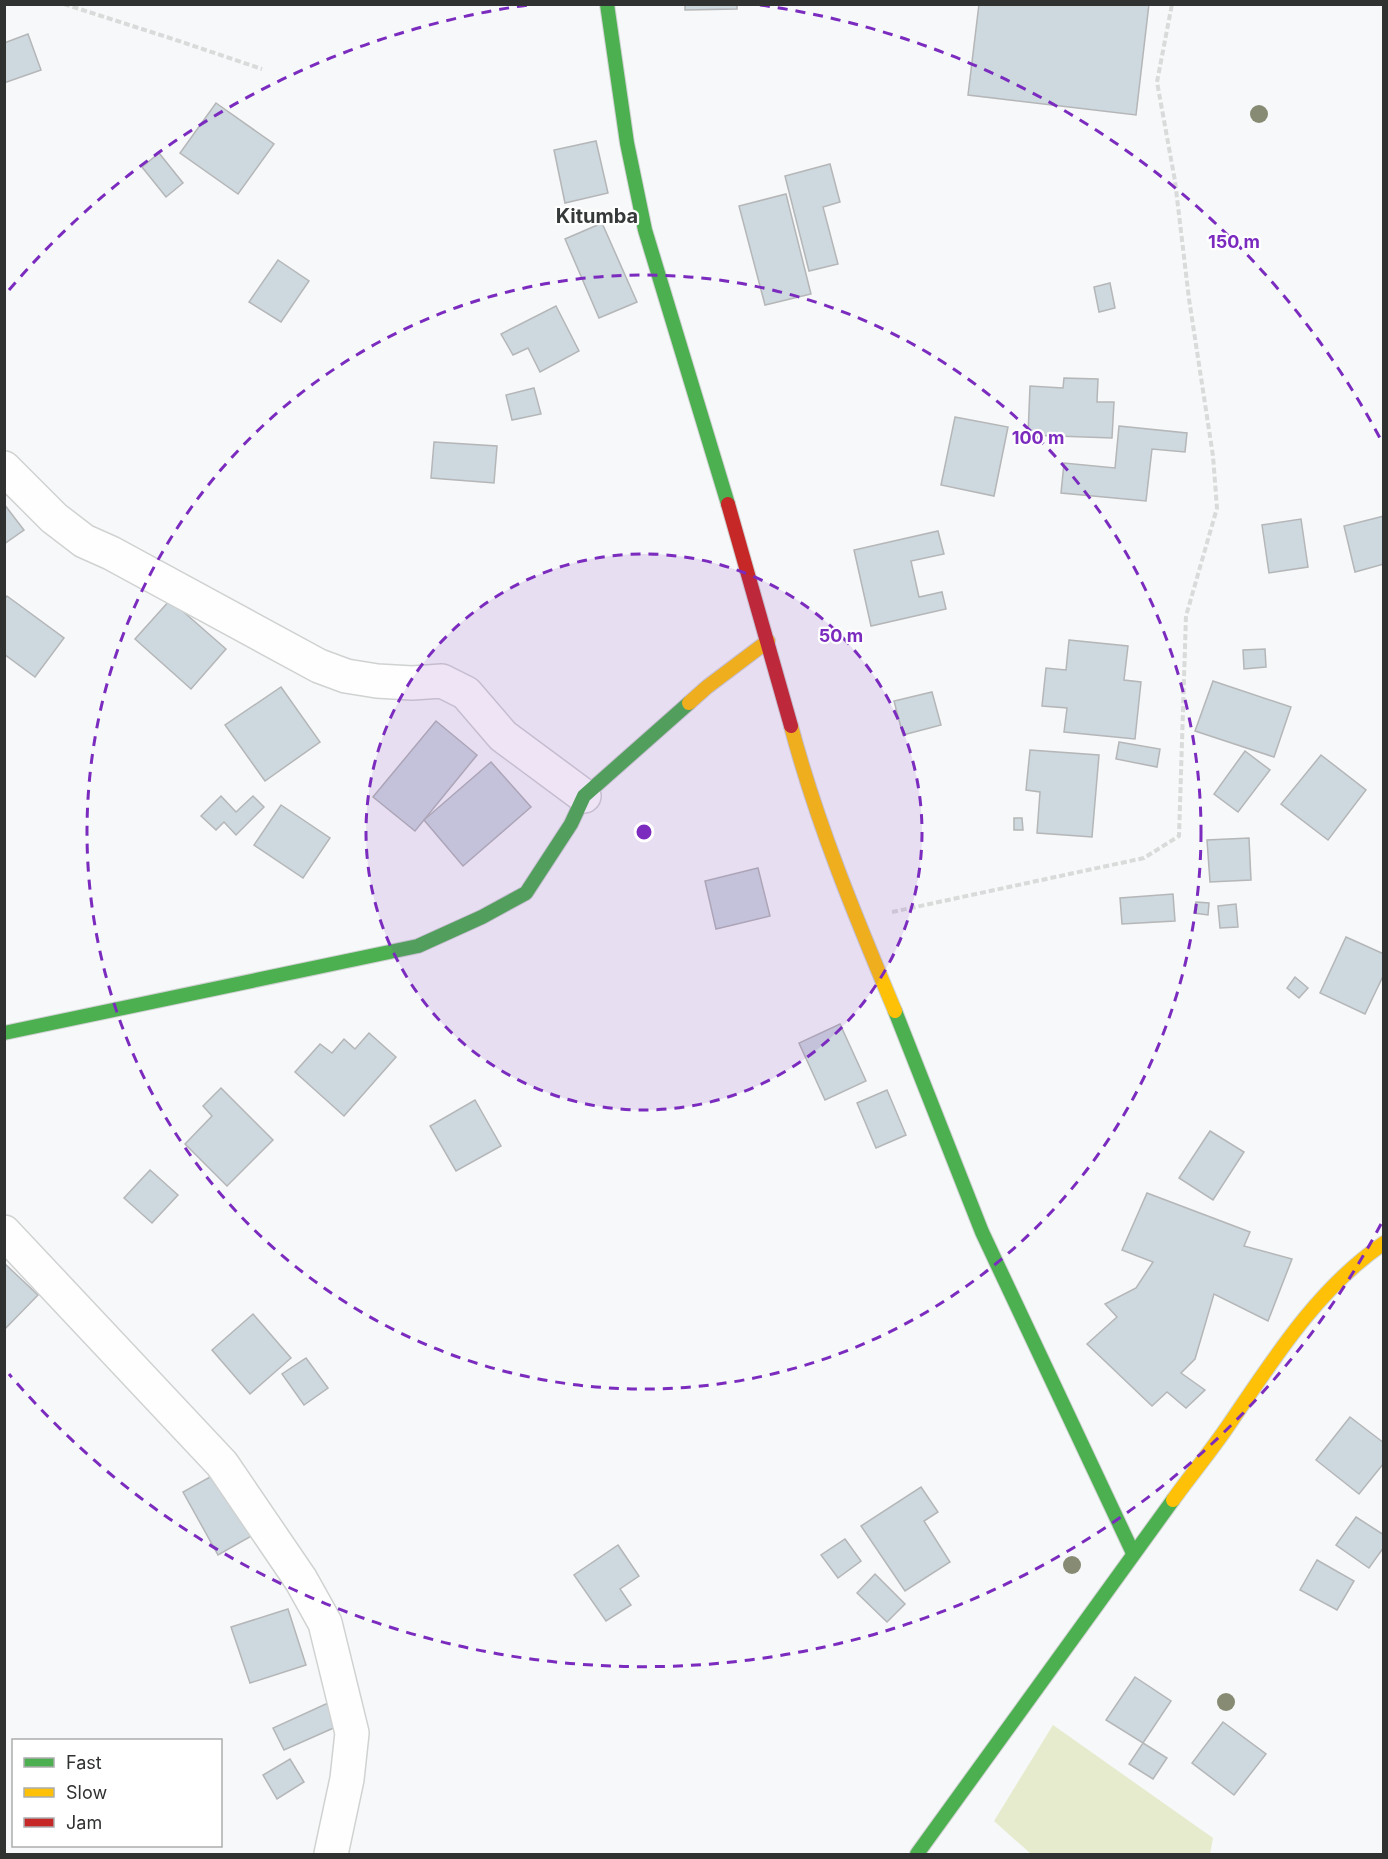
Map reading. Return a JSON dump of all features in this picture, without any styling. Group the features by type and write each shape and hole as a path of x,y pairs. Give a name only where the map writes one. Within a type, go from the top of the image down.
{"street":[{"path":"607,4 627,143 645,230 768,641 801,763 856,920 913,1054 982,1232 1133,1553"},
{"path":"4,468 54,518 84,541 111,553 319,666 346,676 377,681 412,683 442,681 466,693 503,736 584,796"},
{"path":"4,1033 418,946 482,917 526,893 571,824 584,796 707,687 768,641"},
{"path":"4,1232 222,1464 301,1580 325,1623 352,1733 348,1779 331,1854"},
{"path":"917,1854 1133,1553 1226,1429 1277,1354 1329,1290 1383,1243"}],"path":[{"path":"64,4 261,69"},
{"path":"856,920 1144,858 1179,836 1186,616 1217,508 1213,456 1189,299 1175,181 1157,82 1172,4"}],"green space":[{"path":"1053,1725 1213,1838 1210,1854 1031,1854 994,1821"}],"building":[{"path":"685,4 737,4 737,9 685,10"},
{"path":"979,4 1149,4 1136,115 968,95"},
{"path":"28,34 41,70 4,83 4,43"},
{"path":"216,103 274,144 238,194 180,153"},
{"path":"596,141 608,193 565,203 554,150"},
{"path":"159,153 183,183 166,197 142,167"},
{"path":"830,164 840,202 823,207 838,264 809,271 785,176"},
{"path":"786,194 811,294 765,305 739,206"},
{"path":"602,223 637,302 599,318 565,239"},
{"path":"278,260 309,281 281,322 249,302"},
{"path":"1110,283 1115,308 1099,312 1094,287"},
{"path":"556,306 579,351 540,372 528,348 513,355 501,334"},
{"path":"1064,378 1098,379 1097,402 1114,402 1112,438 1028,435 1030,386 1063,388"},
{"path":"534,388 541,414 512,420 506,395"},
{"path":"955,417 1008,427 994,496 941,485"},
{"path":"1119,426 1187,433 1185,452 1152,449 1146,501 1061,493 1064,463 1115,468"},
{"path":"434,442 497,446 494,483 431,478"},
{"path":"4,504 24,530 4,544"},
{"path":"1384,516 1384,564 1355,572 1344,526"},
{"path":"1301,519 1308,567 1269,573 1262,525"},
{"path":"938,531 944,554 911,561 919,597 942,592 946,609 871,626 854,550"},
{"path":"7,596 64,638 35,677 4,654 4,600"},
{"path":"170,600 226,649 191,689 135,639"},
{"path":"1069,640 1128,646 1124,680 1141,682 1135,739 1064,732 1067,708 1042,706 1046,668 1066,670"},
{"path":"1265,649 1266,667 1244,669 1243,650"},
{"path":"1213,681 1291,707 1274,757 1195,731"},
{"path":"281,687 320,742 265,781 225,725"},
{"path":"932,692 941,725 903,735 894,701"},
{"path":"436,721 477,755 415,831 373,797"},
{"path":"1119,742 1160,749 1157,767 1116,759"},
{"path":"1030,750 1099,755 1092,837 1037,833 1040,792 1026,790"},
{"path":"1245,751 1270,770 1238,812 1214,794"},
{"path":"1321,755 1366,790 1328,840 1281,804"},
{"path":"491,762 531,807 463,866 424,820"},
{"path":"221,796 236,812 253,796 264,807 236,835 224,822 216,830 201,816"},
{"path":"281,805 330,838 303,878 254,845"},
{"path":"1014,818 1022,818 1023,830 1014,830"},
{"path":"1249,838 1251,880 1210,882 1207,840"},
{"path":"758,868 770,916 716,929 705,881"},
{"path":"1173,894 1175,921 1122,924 1120,898"},
{"path":"1196,902 1209,903 1208,915 1194,913"},
{"path":"1236,904 1238,927 1220,928 1218,906"},
{"path":"1346,937 1384,954 1384,974 1365,1014 1320,993"},
{"path":"1295,977 1308,988 1299,998 1287,988"},
{"path":"840,1024 866,1081 825,1100 799,1043"},
{"path":"369,1033 396,1057 344,1116 295,1072 320,1044 332,1053 344,1039 355,1049"},
{"path":"221,1088 273,1140 227,1186 185,1144 212,1116 203,1106"},
{"path":"887,1090 906,1135 876,1148 857,1103"},
{"path":"475,1100 501,1146 456,1171 430,1126"},
{"path":"1210,1131 1244,1152 1213,1200 1179,1178"},
{"path":"150,1170 178,1195 152,1223 124,1198"},
{"path":"1147,1193 1250,1232 1244,1246 1292,1259 1268,1321 1214,1294 1195,1359 1181,1373 1205,1390 1186,1408 1167,1392 1152,1406 1087,1344 1117,1317 1105,1304 1136,1288 1153,1262 1122,1250"},
{"path":"4,1263 38,1295 4,1330"},
{"path":"253,1314 291,1358 250,1394 212,1350"},
{"path":"306,1358 328,1388 304,1405 282,1374"},
{"path":"1350,1417 1384,1443 1384,1463 1359,1494 1316,1460"},
{"path":"219,1472 255,1534 218,1555 183,1492"},
{"path":"921,1487 938,1512 924,1521 950,1562 905,1591 861,1526"},
{"path":"1356,1517 1384,1535 1384,1547 1369,1568 1336,1545"},
{"path":"845,1539 861,1561 838,1578 821,1555"},
{"path":"618,1545 639,1576 620,1589 631,1605 606,1621 574,1575"},
{"path":"1317,1560 1354,1581 1337,1610 1300,1590"},
{"path":"875,1574 905,1604 887,1622 857,1593"},
{"path":"288,1609 306,1665 250,1683 231,1627"},
{"path":"1135,1677 1171,1701 1143,1743 1106,1720"},
{"path":"328,1703 338,1726 284,1750 273,1728"},
{"path":"1223,1722 1266,1754 1234,1795 1192,1763"},
{"path":"1143,1743 1167,1758 1153,1779 1129,1764"},
{"path":"290,1759 304,1782 277,1799 263,1775"}],"traffic: fast":[{"path":"607,4 627,143 645,230 728,504"},
{"path":"4,1033 418,946 482,917 526,893 571,824 584,796 689,703"},
{"path":"895,1011 982,1232 1133,1553"},
{"path":"917,1854 1173,1500"}],"traffic: slow":[{"path":"689,703 768,641"},
{"path":"791,726 825,835 895,1011"},
{"path":"1173,1500 1298,1327 1338,1282 1384,1243"}],"traffic: jam":[{"path":"728,504 791,726"}],"district":[{"name":"Kitumba","path":"597,216"}]}
